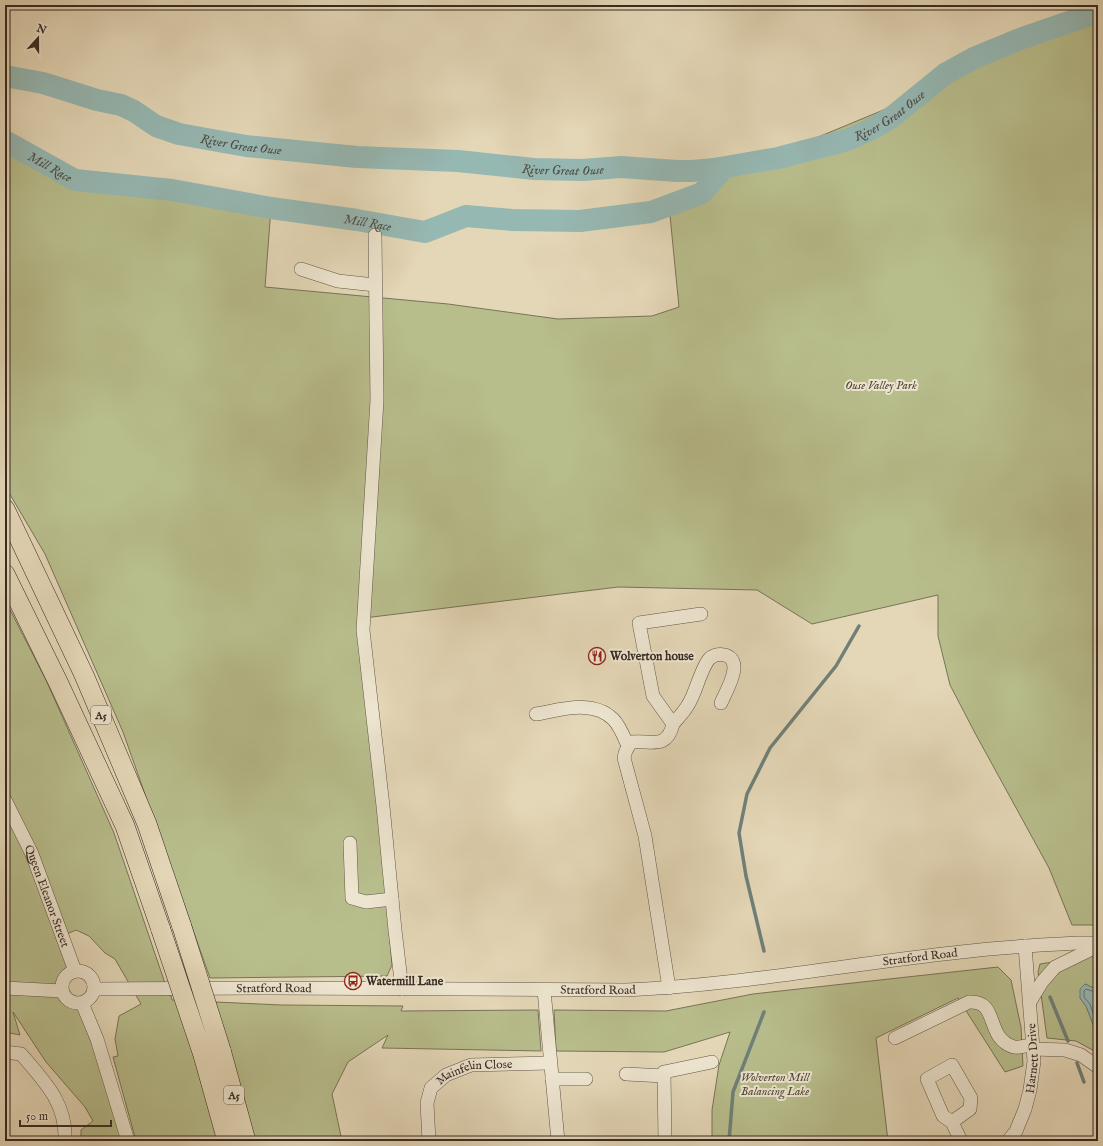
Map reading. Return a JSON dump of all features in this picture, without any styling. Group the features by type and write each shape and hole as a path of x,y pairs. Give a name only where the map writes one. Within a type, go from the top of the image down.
{"highway":[{"name":"A5","path":"5,509 84,675 147,824 182,927 221,1050 246,1141"},
{"name":"A5","path":"5,574 125,826 203,1055 227,1141"}],"street":[{"path":"375,236 377,400 363,630 402,989"},
{"path":"301,269 338,281 375,285"},
{"path":"673,724 653,696 639,623 701,614"},
{"path":"669,988 645,836 624,758 625,752 632,742 659,743 668,736 671,732 673,724 689,705 706,664 711,657 718,654 726,656 732,660 734,664 734,672 721,703"},
{"path":"536,714 579,707 599,710 614,719 622,731 628,746"},
{"name":"Queen Eleanor Street","path":"5,800 32,854 74,971"},
{"path":"350,843 352,898 366,902 392,899"},
{"name":"Stratford Road","path":"95,989 272,988 626,990 669,988 792,975 961,952 1025,946 1079,943 1098,944"},
{"path":"1030,1002 1042,982 1055,967 1098,944"},
{"name":"Harnett Drive","path":"1008,1141 1016,1132 1025,1108 1030,1090 1034,1060 1025,946"},
{"path":"74,971 80,971 90,975 95,984 93,996 82,1003 72,1002 67,999 62,991 64,979 74,971"},
{"path":"5,988 62,991"},
{"path":"544,990 558,1141"},
{"path":"895,1038 969,1002 976,1002 984,1005 989,1011 998,1036 1014,1047 1065,1050 1081,1055 1098,1067"},
{"path":"82,1003 97,1039 128,1141"},
{"path":"5,1052 21,1054 52,1091 62,1111 66,1134 65,1141"},
{"path":"666,1141 664,1072 712,1062"},
{"name":"Mainfelin Close","path":"429,1141 427,1103 431,1088 446,1075 471,1065 550,1063"},
{"path":"626,1074 664,1076"},
{"path":"552,1079 586,1079"},
{"path":"952,1122 961,1141"}],"green space":[{"name":"Ouse Valley Park","path":"1098,8 1098,925 1072,925 1049,868 950,685 938,636 938,595 812,624 757,590 618,587 364,618 392,965 387,976 210,978 123,732 45,554 5,486 5,141 75,180 172,190 271,208 265,287 448,304 558,319 652,316 679,307 668,195 700,186 934,89"},
{"path":"5,600 46,680 114,833 172,1000 281,1005 403,1006 401,1011 538,1010 541,1051 382,1048 388,1035 348,1062 332,1094 342,1141 136,1141 113,1057 118,1056 115,1039 119,1016 141,1004 115,959 105,953 89,936 76,930 62,936 75,971 65,979 62,989 67,998 72,1002 79,1004 128,1141 81,1141 81,1130 93,1121 85,1107 46,1062 13,1012 20,1035 5,1032"},
{"path":"1098,955 1098,990 1085,984 1080,998 1086,1006 1098,1037 1098,1053 1076,1041 1047,1038 1038,972 1040,964"},
{"name":"Wolverton Mill Balancing Lake","path":"998,967 1011,980 1021,1027 1023,1066 1005,1072 958,998 876,1038 888,1141 712,1141 712,1110 719,1065 730,1032 664,1052 556,1051 554,1010 666,1011 753,994"}],"water":[{"path":"1085,984 1098,990 1098,1037 1086,1006 1080,998 1080,989"}],"waterway":[{"name":"River Great Ouse","path":"5,76 43,83 97,100 121,105 134,111 156,126 179,134 246,146 357,157 458,161 534,169 583,170 621,167 692,171 714,169 778,158 847,140 870,130 892,117 945,74 974,58 1020,39 1098,12"},
{"name":"Mill Race","path":"5,141 75,180 172,190 271,208 357,220 425,232 466,216 512,220 580,221 651,212 702,193 724,168"},
{"path":"764,951 746,876 739,833 747,794 770,748 836,666 859,626"},
{"path":"1050,997 1068,1041"},
{"path":"729,1141 733,1092 764,1012"},
{"path":"1077,1063 1084,1082"}],"place":[{"name":"Wolverton house","path":"597,656"},
{"name":"Watermill Lane","path":"353,981"}]}
